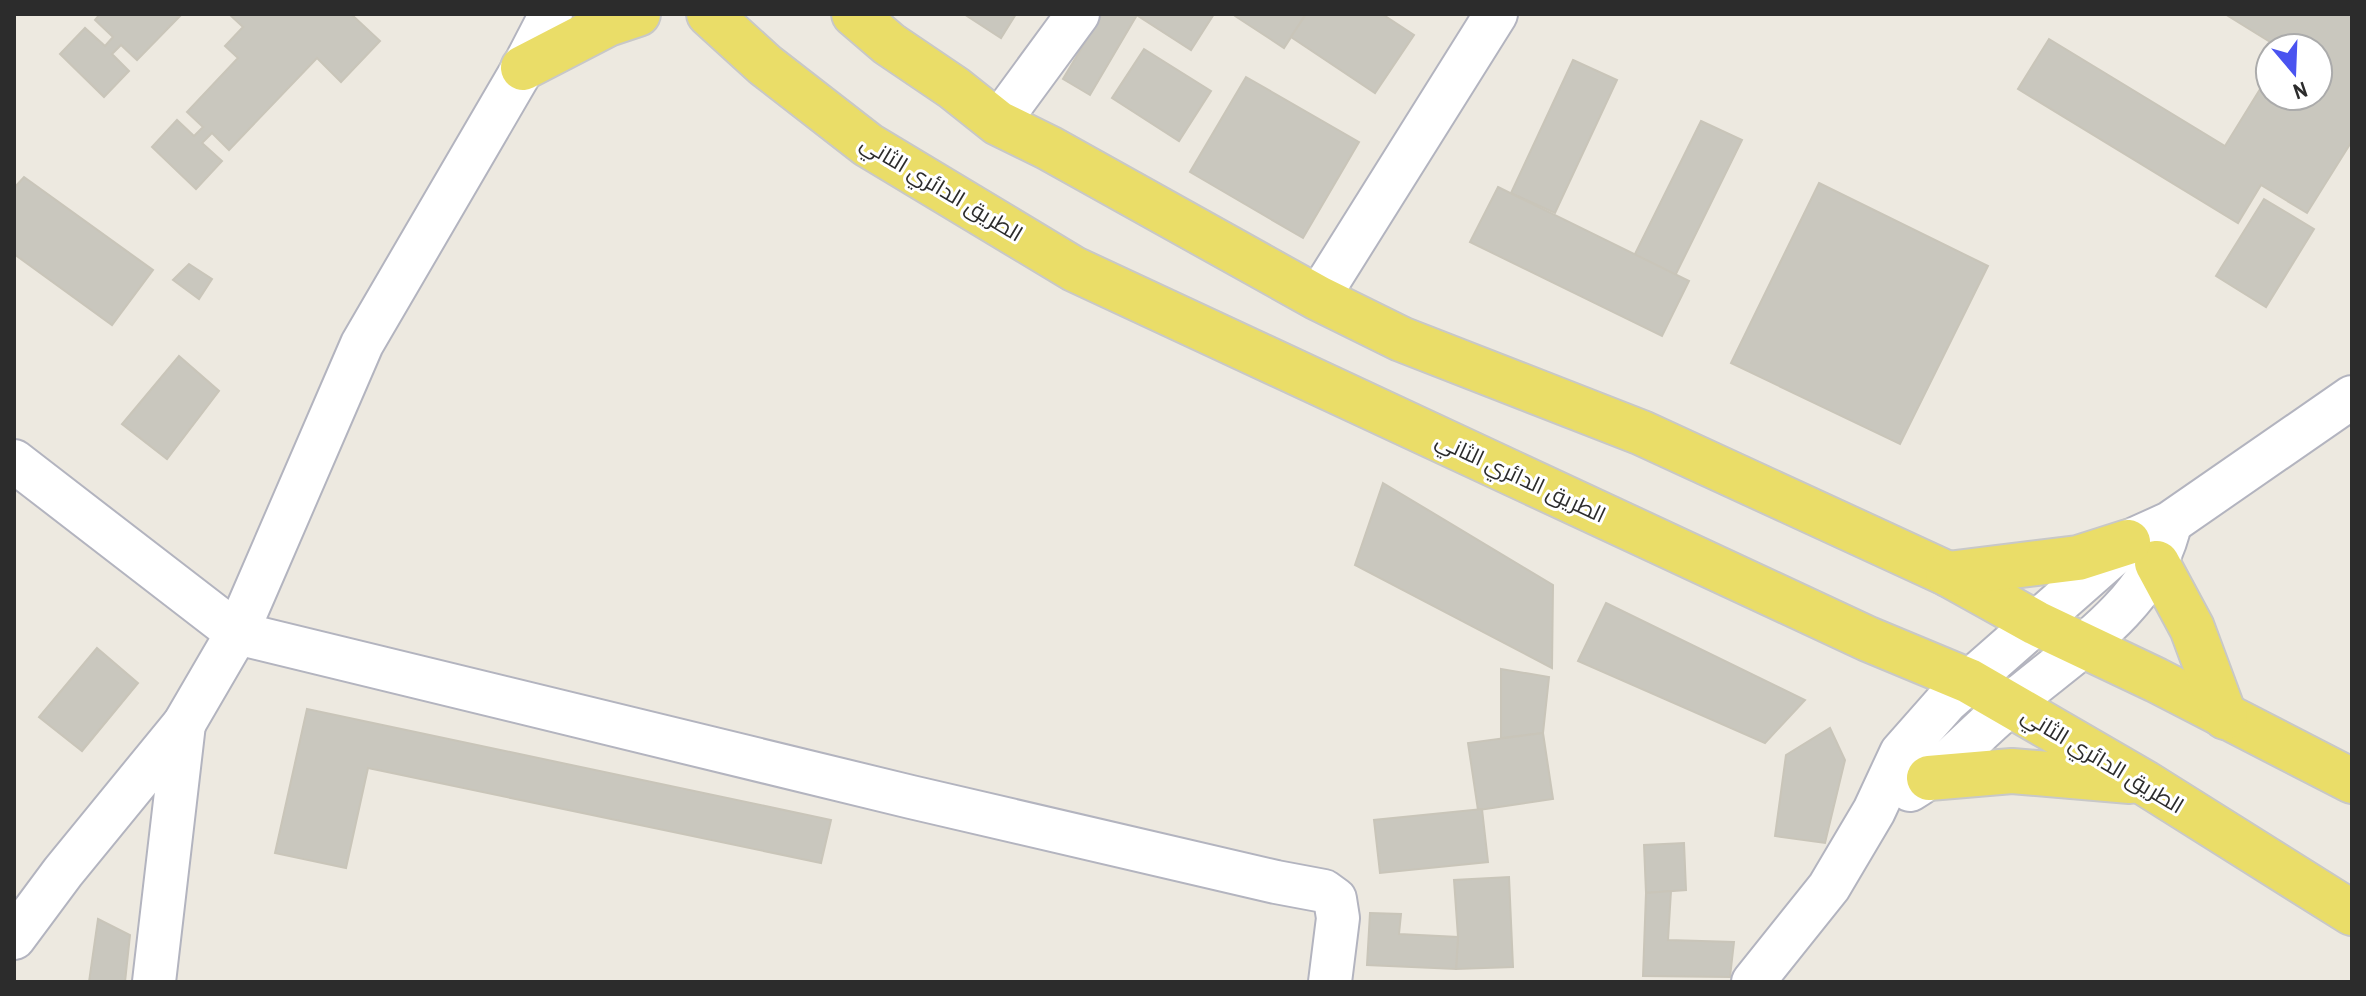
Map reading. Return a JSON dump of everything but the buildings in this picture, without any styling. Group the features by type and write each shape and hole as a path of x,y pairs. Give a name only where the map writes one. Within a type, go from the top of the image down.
{"main road":[{"path":"523,68 608,24 638,14"},
{"name":"الطريق الدائري الثاني","path":"709,14 765,65 868,145 1074,269 1853,632 1969,681 2145,783 2352,913"},
{"path":"854,14 889,44 954,88 998,123 1318,298 1401,339 1642,433 1948,574 2036,623 2156,680 2352,781"},
{"path":"1948,574 2143,553 2192,628 2225,717"},
{"path":"1929,778 2012,771 2145,783"}],"street":[{"path":"14,938 63,872 184,724 237,633 362,344 523,68 551,14"},
{"path":"998,123 1078,14"},
{"path":"1318,298 1496,14"},
{"path":"1753,982 1829,887 1874,811 1901,753 1921,728 1969,681 2036,623 2143,553 2170,523 2352,397"},
{"path":"14,461 237,633 911,797 1324,891 1335,899 1338,918 1330,982 1345,982"},
{"path":"1874,811 1929,778 2009,705 2083,647 2126,603 2143,553"},
{"path":"154,982 184,724"}]}
